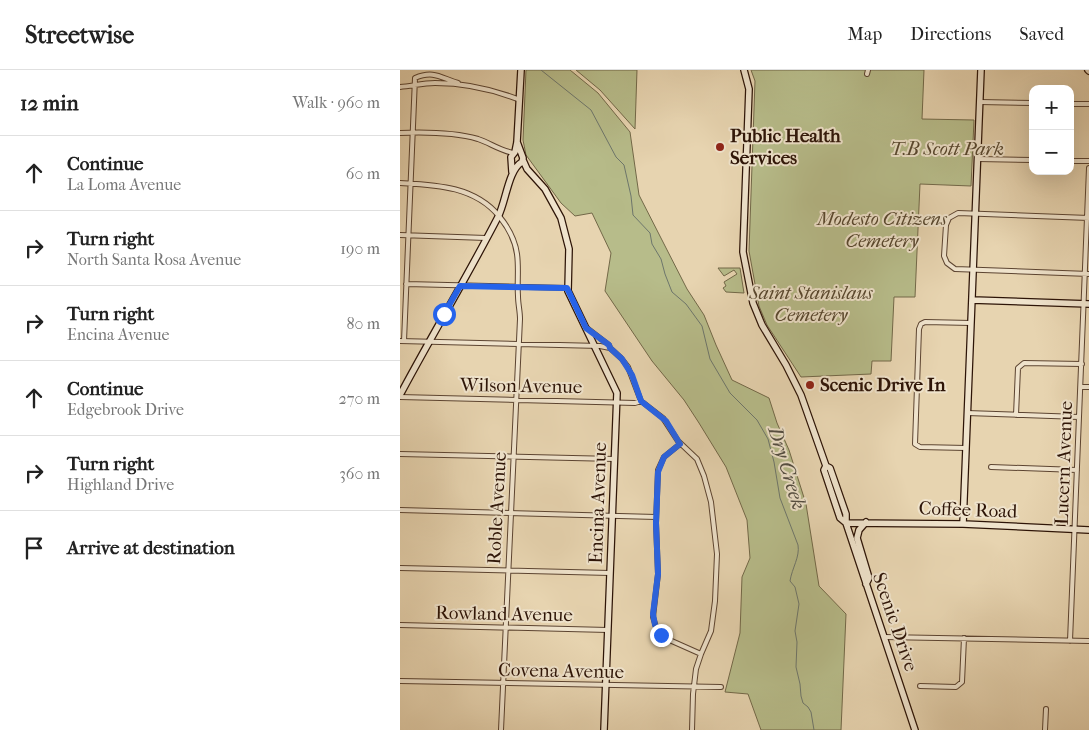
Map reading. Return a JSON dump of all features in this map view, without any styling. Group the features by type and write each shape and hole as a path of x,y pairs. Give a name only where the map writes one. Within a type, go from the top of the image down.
{"main road":[{"name":"Scenic Drive","path":"744,70 749,93 743,252 753,303 760,322 786,365 801,395 826,466 824,470 840,518 846,523 915,730"},
{"path":"963,524 981,70"},
{"path":"400,396 499,216 516,158 520,73"},
{"path":"516,158 539,181 552,199 565,229 570,261 567,272 567,288"},
{"name":"Encina Avenue","path":"567,288 617,390 604,730"},
{"path":"972,300 1087,304"},
{"path":"866,522 859,530 857,538 869,578 866,584"},
{"name":"Coffee Road","path":"846,523 963,524 1089,530"}],"street":[{"path":"458,83 431,74 415,78 402,341 595,345 610,348"},
{"path":"400,87 435,83 458,83 493,90 520,100"},
{"path":"980,102 1029,103"},
{"path":"1074,104 1089,104"},
{"path":"400,133 458,135 478,139 516,158"},
{"path":"978,159 1029,160"},
{"path":"1074,161 1089,161"},
{"name":"Lucern Avenue","path":"1070,641 1083,332 1087,304 1089,168"},
{"name":"Roble Avenue","path":"400,183 463,191 484,202 509,229 518,259 520,319 501,730"},
{"path":"1087,274 973,270 952,267 947,263 944,256 946,224 949,218 958,213 1088,218"},
{"path":"400,234 486,238"},
{"path":"406,284 567,288"},
{"path":"966,448 920,447 916,444 918,338 919,326 923,322 971,323"},
{"path":"586,328 609,345 622,359 628,367 641,401 666,421 680,444 694,456 701,467 711,502 715,529 717,570 715,607 711,631 701,654 694,687 692,730"},
{"path":"1083,332 1089,332"},
{"path":"1016,415 1018,368 1020,364 1024,362 1082,364"},
{"path":"1081,387 1089,387"},
{"name":"Wilson Avenue","path":"400,396 636,403 641,401"},
{"path":"967,414 1080,417"},
{"path":"680,444 664,457 658,467 656,517 658,567 653,612 654,623 657,630 674,644 701,654"},
{"path":"400,454 615,460"},
{"path":"991,467 1077,470"},
{"path":"400,510 656,517"},
{"path":"400,568 610,573"},
{"name":"Rowland Avenue","path":"400,625 608,630"},
{"path":"884,637 1089,641"},
{"path":"920,686 959,686 962,682 964,638"},
{"name":"Covena Avenue","path":"400,681 721,688"},
{"path":"1045,730 1046,710"}],"green space":[{"path":"526,70 570,70 598,93 630,132 639,195 687,289 704,315 732,380 769,398 777,423 789,450 806,504 819,586 846,614 841,730 761,730 748,694 725,692 740,633 742,577 750,558 747,520 726,467 699,423 684,400 652,361 605,291 611,253 592,213 575,216 561,203 526,155 523,140"},
{"path":"576,70 637,70 635,129 600,90"},
{"path":"751,70 924,70 922,119 974,120 971,186 920,184 915,297 894,297 891,361 872,361 871,374 801,377 767,325 759,306 749,251 755,81"},
{"path":"718,268 740,268 744,293 726,292 723,288 726,286 724,282 737,274 734,270 724,276"}],"waterway":[{"name":"Dry Creek","path":"541,70 591,110 616,157 624,165 633,215 650,233 652,244 661,259 672,292 686,304 702,326 710,359 730,393 757,420 768,439 780,498 798,545 798,554 790,581 795,587 799,604 795,631 797,642 796,667 801,696 803,703 811,712 814,730"}],"place":[{"name":"Public Health Services","path":"720,147"},
{"name":"Scenic Drive In","path":"810,385"}],"route":[{"path":"444,314 460,286 567,288 586,328 609,345 626,364 641,401 666,421 680,444 664,457 659,465 658,472 656,493 658,574 653,620 661,635"}],"park label":[{"name":"T.B Scott Park","path":"947,149"},
{"name":"Modesto Citizens Cemetery","path":"882,230"},
{"name":"Saint Stanislaus Cemetery","path":"811,304"}]}
